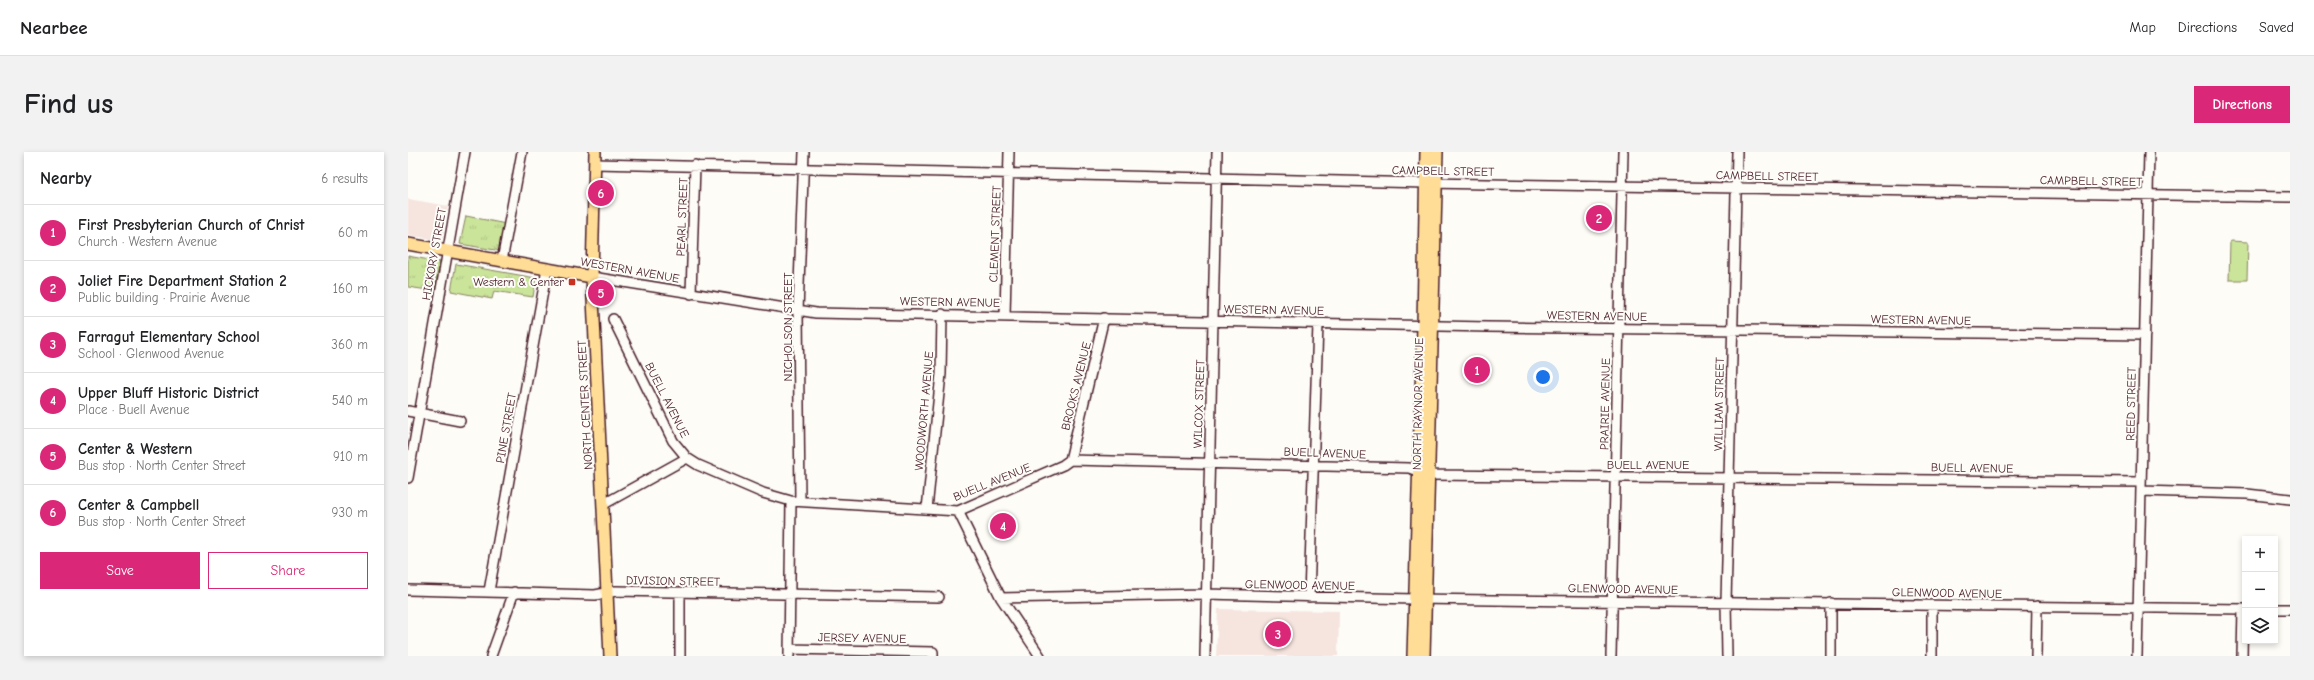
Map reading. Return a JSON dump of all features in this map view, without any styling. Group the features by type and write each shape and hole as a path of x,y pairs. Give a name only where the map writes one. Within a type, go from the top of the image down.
{"main road":[{"name":"NORTH CENTER STREET","path":"595,152 592,277 604,504 610,656"},
{"name":"NORTH RAYNOR AVENUE","path":"1426,152 1431,183"},
{"name":"NORTH RAYNOR AVENUE","path":"1413,656 1420,599 1431,183 1437,152"},
{"name":"WESTERN AVENUE","path":"408,244 592,277"},
{"path":"575,274 585,270 593,262"},
{"name":"NORTH RAYNOR AVENUE","path":"1420,599 1424,656"}],"street":[{"name":"HICKORY STREET","path":"408,478 418,413 465,152"},
{"path":"502,261 522,152"},
{"name":"NICHOLSON STREET","path":"789,653 790,595 795,501 798,311 804,152"},
{"name":"CLEMENT STREET","path":"1005,316 1010,152"},
{"name":"WILCOX STREET","path":"1205,656 1217,152"},
{"name":"PRAIRIE AVENUE","path":"1611,656 1611,601 1623,152"},
{"name":"WILLIAM STREET","path":"1727,656 1726,602 1737,152"},
{"name":"REED STREET","path":"2137,656 2149,152"},
{"name":"CAMPBELL STREET","path":"595,164 1009,172 1431,183 2290,196"},
{"name":"PEARL STREET","path":"691,294 695,165"},
{"name":"PINE STREET","path":"489,591 546,269"},
{"name":"WESTERN AVENUE","path":"592,277 798,311 1428,326 2145,335"},
{"name":"WOODWORTH AVENUE","path":"927,509 941,374 942,314"},
{"name":"BROOKS AVENUE","path":"1070,460 1104,318"},
{"name":"BUELL AVENUE","path":"613,319 673,442 687,458 698,465 763,494 795,501 958,511 1063,465 1070,460 1209,462 1409,468 1424,474 1729,478 2141,487 2247,494 2290,499"},
{"path":"1309,597 1318,324"},
{"path":"408,412 460,421"},
{"path":"604,504 687,458"},
{"path":"958,511 1001,598 1040,656"},
{"name":"DIVISION STREET","path":"408,590 595,595 608,592 939,597"},
{"path":"491,656 514,592"},
{"path":"680,593 680,656"},
{"name":"GLENWOOD AVENUE","path":"1001,598 1206,594 1420,599 2242,609"},
{"path":"1831,656 1832,603"},
{"path":"1932,605 1932,656"},
{"path":"2036,656 2037,606"},
{"path":"2278,609 2290,609"},
{"path":"2242,656 2243,644"},
{"name":"JERSEY AVENUE","path":"789,653 933,654"}],"shaded area":[{"path":"408,199 448,206 442,241 408,235"},
{"path":"1218,609 1339,611 1338,656 1216,656"},
{"path":"790,651 877,652 877,656 790,656"}],"green space":[{"path":"466,216 506,224 501,251 460,244"},
{"path":"2230,241 2248,242 2247,280 2229,280"},
{"path":"408,256 440,262 434,291 408,287"},
{"path":"456,264 536,278 533,297 494,291 492,299 451,291"}],"place":[{"name":"Center & Campbell","path":"601,193"},
{"name":"Joliet Fire Department Station 2","path":"1599,218"},
{"name":"Western & Center","path":"572,282"},
{"name":"Center & Western","path":"601,293"},
{"name":"First Presbyterian Church of Christ","path":"1477,370"},
{"name":"Upper Bluff Historic District","path":"1003,526"},
{"name":"Farragut Elementary School","path":"1278,634"}]}
